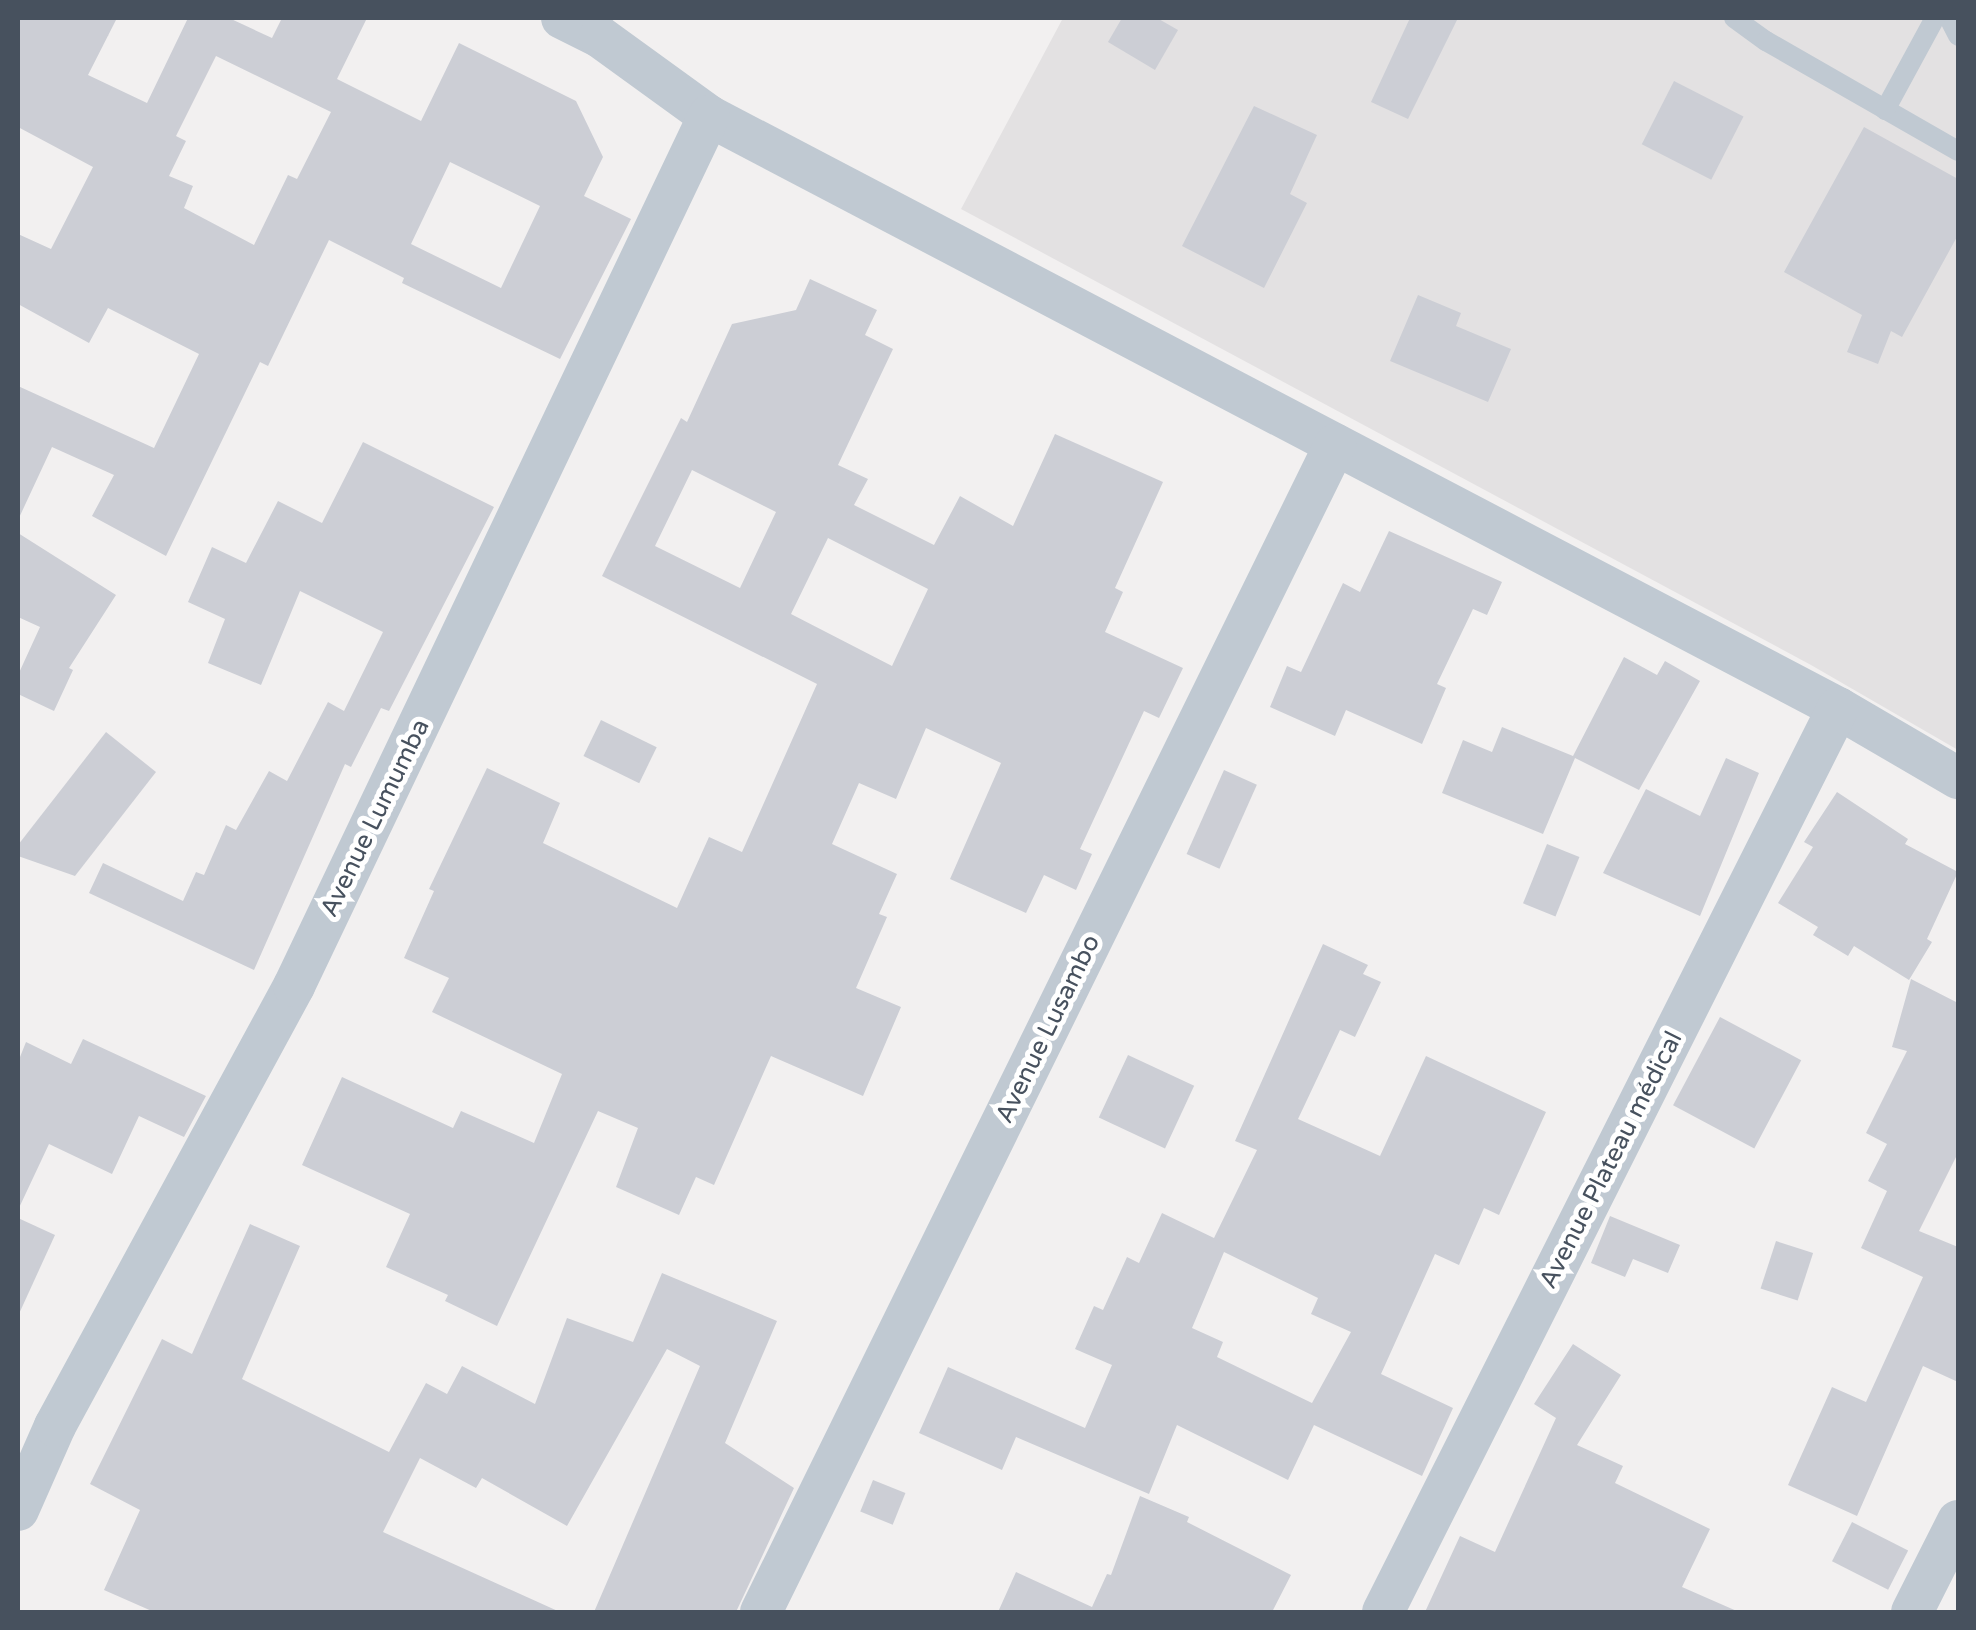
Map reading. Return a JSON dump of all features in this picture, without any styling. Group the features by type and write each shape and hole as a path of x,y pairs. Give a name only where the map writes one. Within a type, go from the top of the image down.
{"street":[{"path":"562,18 606,27 709,116 1838,708 1958,778"},
{"name":"Avenue Lumumba","path":"18,1510 55,1426 294,986 709,116"},
{"name":"Avenue Lusambo","path":"762,1612 1335,445"},
{"name":"Avenue Plateau médical","path":"1383,1612 1838,708"},
{"path":"1912,1612 1958,1520"}],"lane":[{"path":"1734,18 1766,41 1958,151"},
{"path":"1885,110 1935,18"},
{"path":"1949,18 1958,36"}],"shaded area":[{"path":"1063,18 1958,18 1958,750 1811,665 961,209"}],"building":[{"path":"18,18 117,18 88,75 147,103 188,18 229,18 272,38 282,18 367,18 337,79 421,121 459,43 576,101 603,157 584,196 631,219 560,359 402,283 404,278 329,240 268,366 260,362 166,556 92,516 114,475 52,447 18,520 18,386 154,448 199,354 108,308 89,343 18,304 18,234 51,249 93,167 18,127","holes":["216,56 331,112 297,179 288,175 254,245 184,208 193,186 169,176 186,141 176,136","450,162 540,206 501,288 411,244"]},
{"path":"1122,18 1157,18 1178,30 1155,70 1108,42"},
{"path":"1410,18 1458,18 1408,119 1371,102"},
{"path":"1674,81 1743,116 1711,180 1642,144"},
{"path":"1254,106 1317,135 1290,194 1307,203 1264,288 1182,246"},
{"path":"1864,127 1958,179 1958,235 1902,337 1891,331 1878,364 1847,352 1862,315 1784,272"},
{"path":"810,279 877,310 865,335 893,349 838,465 868,479 854,505 934,545 960,496 1013,526 1055,434 1163,482 1115,588 1123,592 1105,632 1183,668 1159,718 1144,711 1080,849 1092,854 1076,890 1044,875 1026,913 950,879 1001,763 926,728 896,799 859,783 832,844 897,874 879,914 887,917 856,988 901,1007 863,1096 771,1056 714,1185 696,1177 679,1215 616,1187 638,1128 598,1111 497,1326 445,1301 448,1295 386,1267 410,1214 302,1165 342,1077 453,1128 461,1111 534,1143 562,1074 432,1012 449,978 404,958 434,891 429,889 487,768 560,803 543,843 677,908 709,837 742,852 817,684 602,576 681,418 687,422 732,324 796,310","holes":["692,470 776,512 740,588 655,546","828,538 928,589 892,666 791,614"]},
{"path":"1418,295 1461,313 1456,326 1511,349 1488,402 1390,361"},
{"path":"363,442 494,507 389,711 381,708 351,767 345,764 254,970 89,893 103,863 183,901 196,872 204,875 226,825 236,830 269,771 287,781 328,702 344,711 383,632 300,591 261,685 208,663 225,619 188,602 212,547 246,563 278,501 322,523"},
{"path":"1389,531 1502,582 1487,615 1473,609 1437,684 1446,688 1422,744 1346,710 1335,736 1270,707 1287,666 1301,672 1343,583 1360,592"},
{"path":"18,533 116,595 69,668 73,670 54,711 18,694 18,675 40,627 18,617"},
{"path":"1624,657 1657,675 1665,661 1700,681 1639,790 1575,758 1543,834 1442,793 1463,740 1492,752 1502,727 1573,756"},
{"path":"601,720 657,747 639,783 583,756"},
{"path":"106,732 156,772 75,876 18,856 18,845"},
{"path":"1726,758 1759,773 1700,916 1603,873 1646,789 1700,816"},
{"path":"1224,770 1257,785 1219,869 1187,854"},
{"path":"1837,792 1908,839 1905,844 1958,872 1927,939 1932,942 1909,980 1854,946 1848,956 1813,935 1818,927 1778,903 1813,847 1804,842"},
{"path":"1547,844 1579,857 1555,916 1523,903"},
{"path":"1323,944 1368,965 1363,974 1381,982 1355,1037 1340,1030 1298,1119 1380,1156 1426,1056 1546,1112 1499,1215 1484,1208 1459,1265 1435,1254 1381,1374 1453,1408 1422,1476 1314,1425 1288,1480 1177,1425 1149,1494 1016,1437 1002,1470 919,1433 948,1367 1085,1428 1112,1365 1075,1349 1094,1306 1103,1310 1127,1257 1139,1263 1162,1213 1214,1238 1257,1150 1235,1141","holes":["1224,1252 1318,1298 1311,1314 1351,1332 1312,1403 1217,1357 1223,1342 1192,1328"]},
{"path":"1911,979 1958,1003 1958,1153 1919,1231 1958,1247 1958,1382 1923,1366 1857,1516 1788,1485 1832,1387 1866,1402 1923,1277 1861,1248 1887,1191 1868,1181 1887,1144 1866,1133 1907,1051 1892,1047"},
{"path":"1720,1017 1801,1060 1754,1148 1673,1105"},
{"path":"83,1039 206,1096 184,1137 139,1116 112,1174 49,1144 18,1210 18,1062 26,1042 71,1064"},
{"path":"1128,1055 1194,1086 1165,1148 1099,1118"},
{"path":"1610,1216 1680,1245 1668,1273 1633,1259 1625,1277 1591,1263"},
{"path":"18,1218 55,1235 18,1316"},
{"path":"250,1224 300,1246 242,1379 389,1452 426,1383 447,1394 462,1366 535,1404 567,1318 633,1342 662,1273 777,1321 725,1443 794,1488 736,1612 594,1612 700,1366 667,1349 567,1526 482,1478 476,1488 420,1458 383,1532 560,1612 154,1612 104,1590 140,1510 90,1484 162,1339 192,1354"},
{"path":"1776,1241 1813,1253 1798,1301 1761,1289"},
{"path":"1573,1344 1621,1375 1577,1445 1623,1466 1615,1483 1710,1529 1682,1587 1739,1612 1425,1612 1460,1536 1495,1552 1556,1418 1534,1404"},
{"path":"873,1480 905,1493 893,1525 860,1512"},
{"path":"1140,1496 1189,1517 1187,1522 1291,1575 1272,1612 998,1612 1016,1572 1092,1607 1107,1574 1111,1575"},
{"path":"1852,1522 1908,1551 1888,1590 1832,1561"}]}
